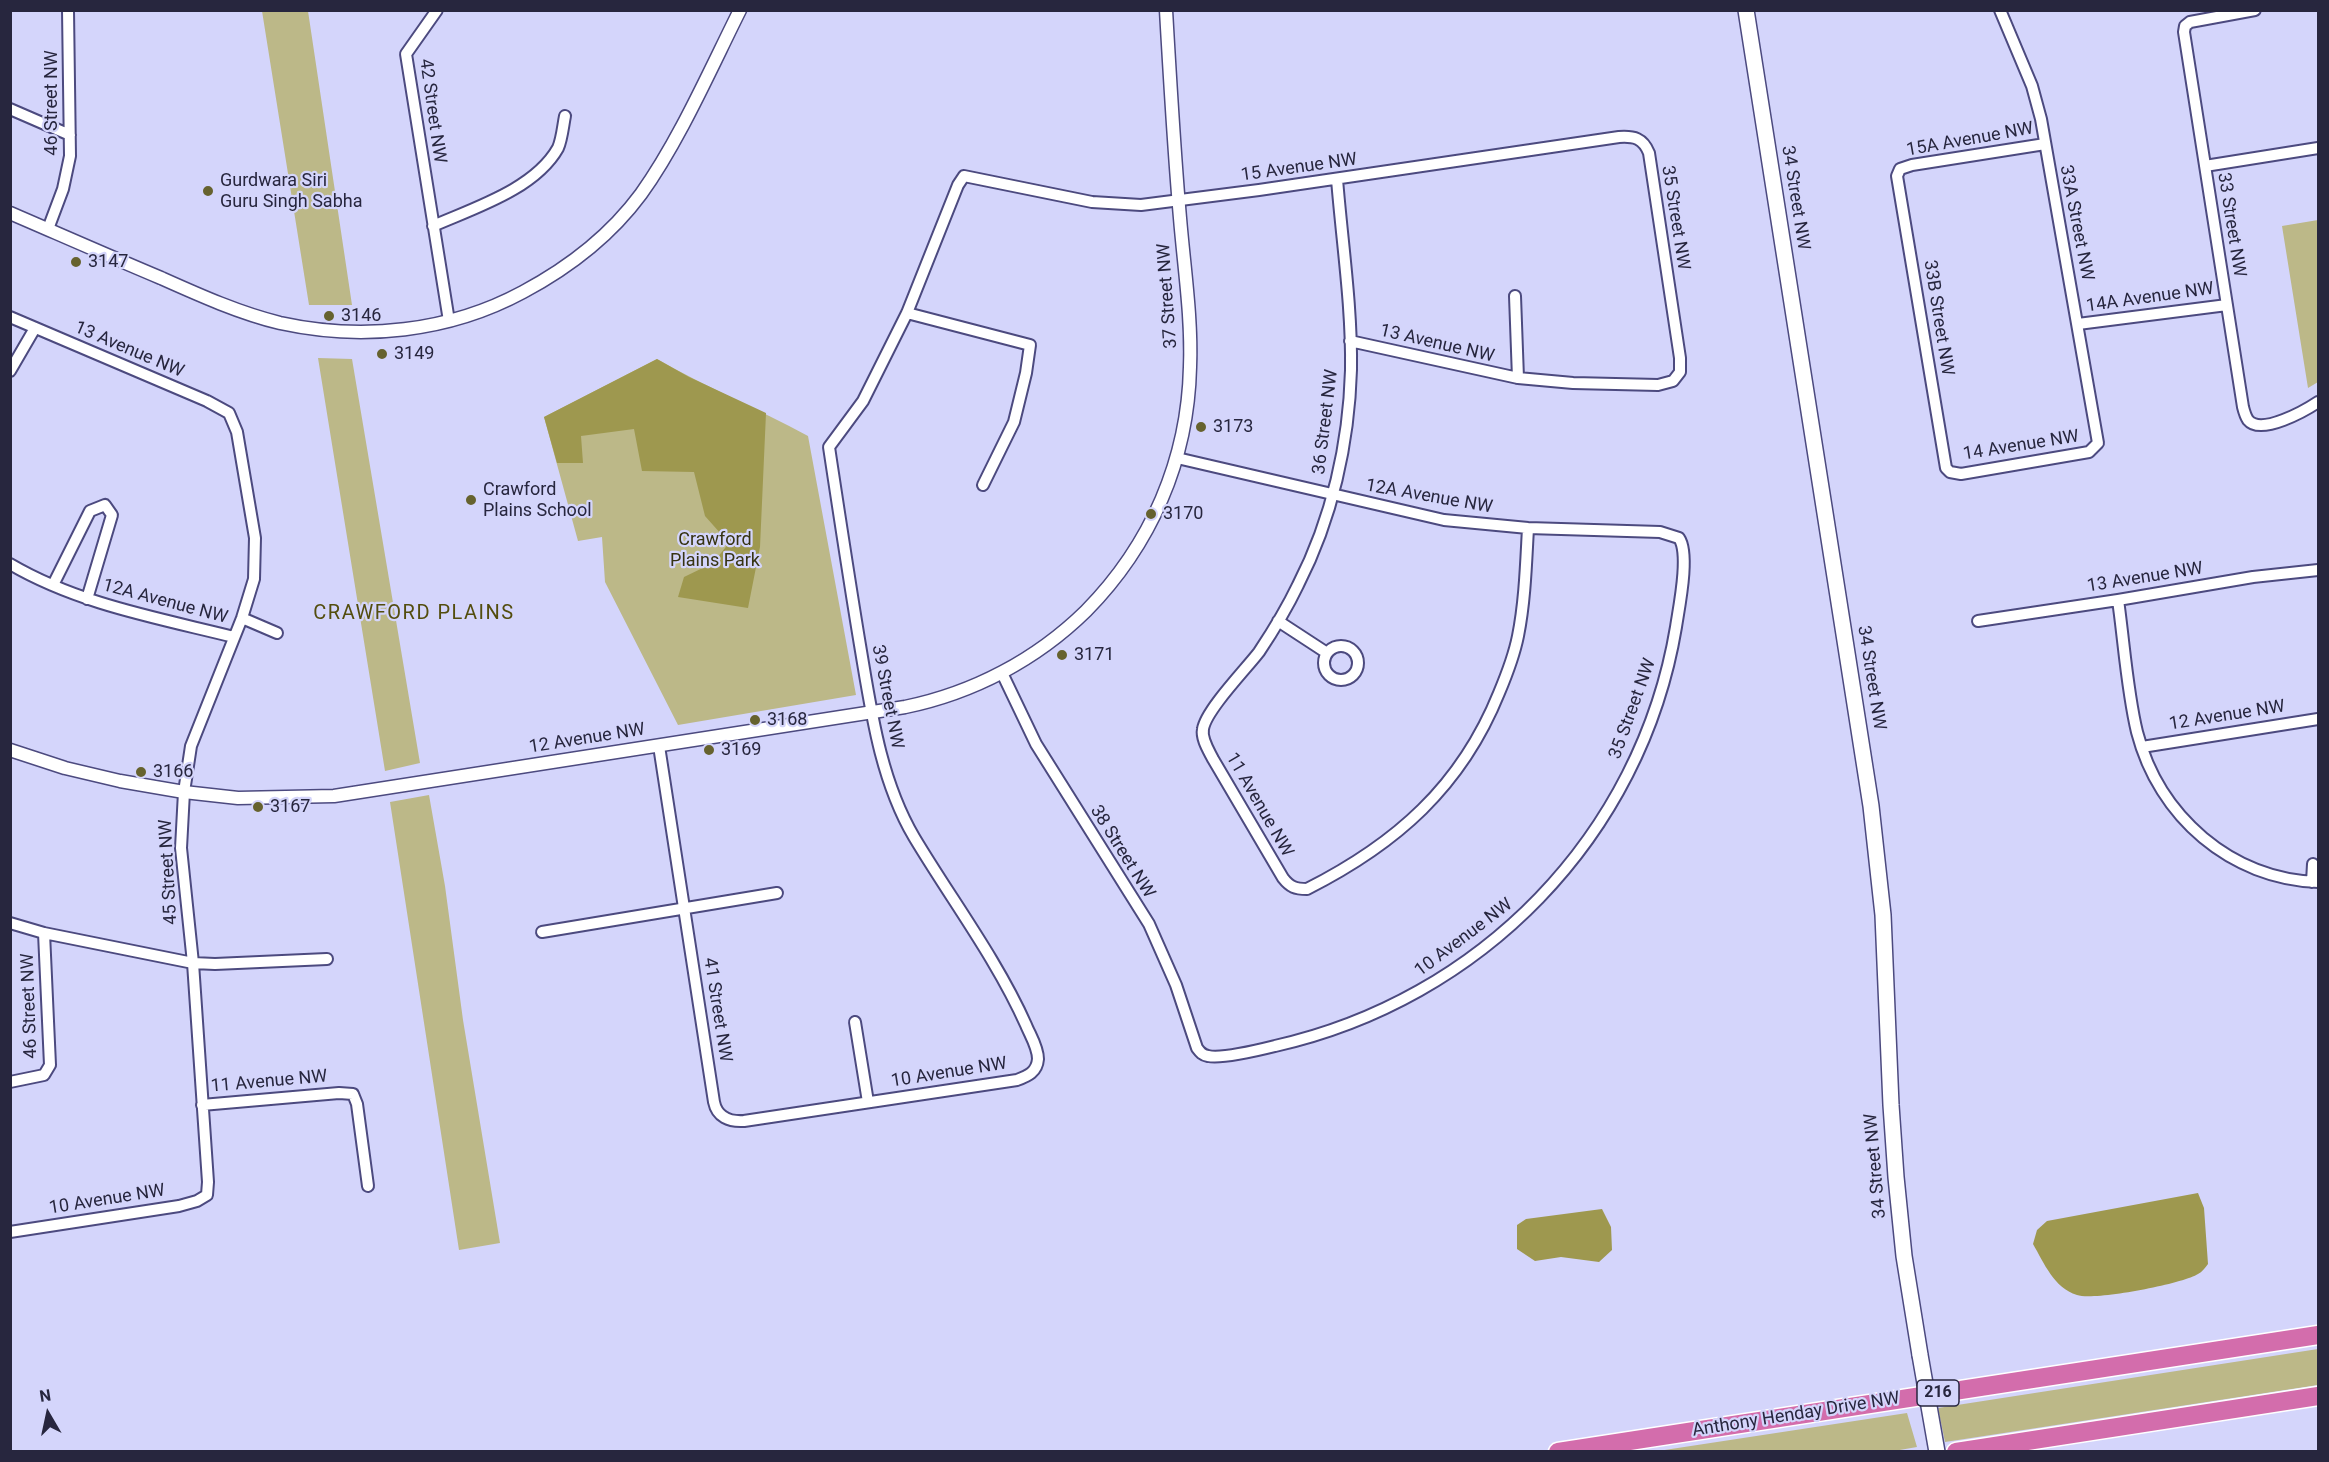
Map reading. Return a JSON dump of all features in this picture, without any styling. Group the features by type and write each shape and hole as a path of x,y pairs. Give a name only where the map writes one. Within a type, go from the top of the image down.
{"highway":[{"name":"Anthony Henday Drive NW","path":"1558,1452 2319,1335"},
{"path":"1956,1452 2319,1396"}],"main road":[{"name":"34 Street NW","path":"1746,10 1871,806 1883,915 1891,1105 1904,1256 1937,1452"}],"street":[{"name":"46 Street NW","path":"48,229 66,178 70,135 68,10"},
{"name":"42 Street NW","path":"437,10 406,54 449,321"},
{"path":"10,213 209,300 279,322 320,330 366,332 406,329 449,321 492,307 534,286 575,260 616,223 640,195 664,158 740,10"},
{"name":"37 Street NW","path":"1125,565 1150,525 1165,491 1177,458 1188,401 1190,366 1166,10"},
{"name":"33A Street NW","path":"2000,10 2032,86 2045,144 2098,443 2095,448"},
{"name":"33 Street NW","path":"2255,10 2190,22 2185,26 2184,38 2243,407 2248,420 2255,425 2281,421 2319,402"},
{"path":"10,109 70,135"},
{"path":"433,226 519,187 551,158 559,146 565,116"},
{"name":"15 Avenue NW","path":"964,176 1107,204 1141,205 1337,179 1619,137 1639,139"},
{"name":"35 Street NW","path":"1639,139 1648,153 1680,358 1678,377"},
{"name":"15A Avenue NW","path":"1900,169 1912,165 2045,144"},
{"path":"2205,166 2319,148"},
{"name":"33B Street NW","path":"1900,169 1897,176 1946,468 1950,472"},
{"name":"39 Street NW","path":"964,176 961,178 907,313 863,401 829,447 883,761 898,804 914,836 1017,1006 1037,1053 1034,1071"},
{"name":"36 Street NW","path":"1203,729 1211,712 1259,652 1278,621 1308,566 1323,528 1332,495 1343,449 1348,410 1350,341 1337,179"},
{"name":"13 Avenue NW","path":"1515,296 1518,378"},
{"name":"14A Avenue NW","path":"2078,324 2227,304"},
{"path":"907,313 1030,345 1014,422 983,485"},
{"name":"13 Avenue NW","path":"10,317 207,401 223,409 232,418"},
{"path":"10,370 35,328"},
{"name":"13 Avenue NW","path":"1350,341 1518,378 1573,383 1664,385 1678,377"},
{"name":"45 Street NW","path":"207,1195 193,963 181,848 184,792 191,746 242,618 254,579 256,556 237,432 232,418"},
{"name":"14 Avenue NW","path":"1950,472 1961,474 2011,467 2089,452 2095,448"},
{"name":"12A Avenue NW","path":"1177,458 1444,520 1528,528 1660,532 1679,538"},
{"name":"12A Avenue NW","path":"53,585 90,511 105,505 112,515 87,599"},
{"name":"11 Avenue NW","path":"1203,729 1205,742 1213,759 1283,879 1289,886 1307,889 1327,879 1391,839 1415,818 1440,792 1470,750 1494,704 1514,653 1524,596 1528,528"},
{"name":"35 Street NW","path":"1562,874 1613,801 1634,760 1656,707 1669,663 1678,611 1684,548 1679,538"},
{"name":"12A Avenue NW","path":"10,564 87,599 234,637"},
{"name":"12 Avenue NW","path":"10,750 120,781 184,792 238,798 334,796 873,712 928,702 1002,673 1064,631 1094,602 1125,565"},
{"name":"13 Avenue NW","path":"1978,621 2253,577 2319,570"},
{"path":"2118,600 2137,731 2157,782 2176,810 2196,833 2229,857 2255,871 2273,877 2315,882 2313,864"},
{"name":"12A Avenue NW","path":"242,618 277,633"},
{"path":"1278,621 1327,653"},
{"name":"38 Street NW","path":"1002,673 1036,744 1149,924 1176,986 1196,1045 1202,1054"},
{"name":"12 Avenue NW","path":"2142,747 2319,719"},
{"name":"41 Street NW","path":"659,746 715,1107 722,1116"},
{"name":"10 Avenue NW","path":"1202,1054 1215,1056 1284,1044 1348,1024 1392,1005 1444,976 1495,940 1562,874"},
{"path":"542,932 777,892"},
{"path":"10,923 44,933 193,963 327,959"},
{"name":"46 Street NW","path":"10,1082 44,1075 50,1065 44,933"},
{"name":"10 Avenue NW","path":"855,1022 868,1102"},
{"name":"10 Avenue NW","path":"722,1116 731,1121 744,1121 1017,1080 1034,1071"},
{"name":"11 Avenue NW","path":"202,1105 339,1093 352,1094 357,1104 368,1186"},
{"name":"10 Avenue NW","path":"10,1232 179,1206 197,1201 207,1195"}],"green space":[{"path":"262,11 308,11 352,305 309,305"},
{"path":"2318,220 2318,382 2308,388 2282,226"},
{"path":"318,358 352,359 420,763 385,771"},
{"name":"Crawford Plains Park","path":"657,359 808,436 856,695 678,725 605,582 602,537 578,541 544,417"},
{"path":"429,795 500,1243 459,1250 390,802"},
{"path":"2318,1349 2318,1385 1945,1442 1938,1408"},
{"path":"1907,1413 1917,1447 1888,1452 1658,1451"}],"shaded area":[{"path":"657,359 689,377 766,413 760,547 748,608 678,597 684,577 713,563 729,543 705,516 694,472 642,471 634,429 581,436 583,463 557,463 544,417"},
{"path":"2198,1193 2204,1208 2208,1264 2201,1272 2189,1278 2119,1294 2077,1295 2069,1292 2056,1281 2033,1244 2037,1230 2047,1221"},
{"path":"1602,1209 1611,1227 1612,1250 1599,1262 1561,1257 1535,1261 1517,1249 1517,1225 1526,1219"}],"place":[{"name":"Gurdwara Siri Guru Singh Sabha","path":"208,191"},
{"name":"3147","path":"76,262"},
{"name":"3146","path":"329,316"},
{"name":"3149","path":"382,354"},
{"name":"3173","path":"1201,427"},
{"name":"Crawford Plains School","path":"471,500"},
{"name":"3170","path":"1151,514"},
{"name":"3171","path":"1062,655"},
{"name":"3168","path":"755,720"},
{"name":"3169","path":"709,750"},
{"name":"3166","path":"141,772"},
{"name":"3167","path":"258,807"}],"district":[{"name":"CRAWFORD PLAINS","path":"414,614"}]}
